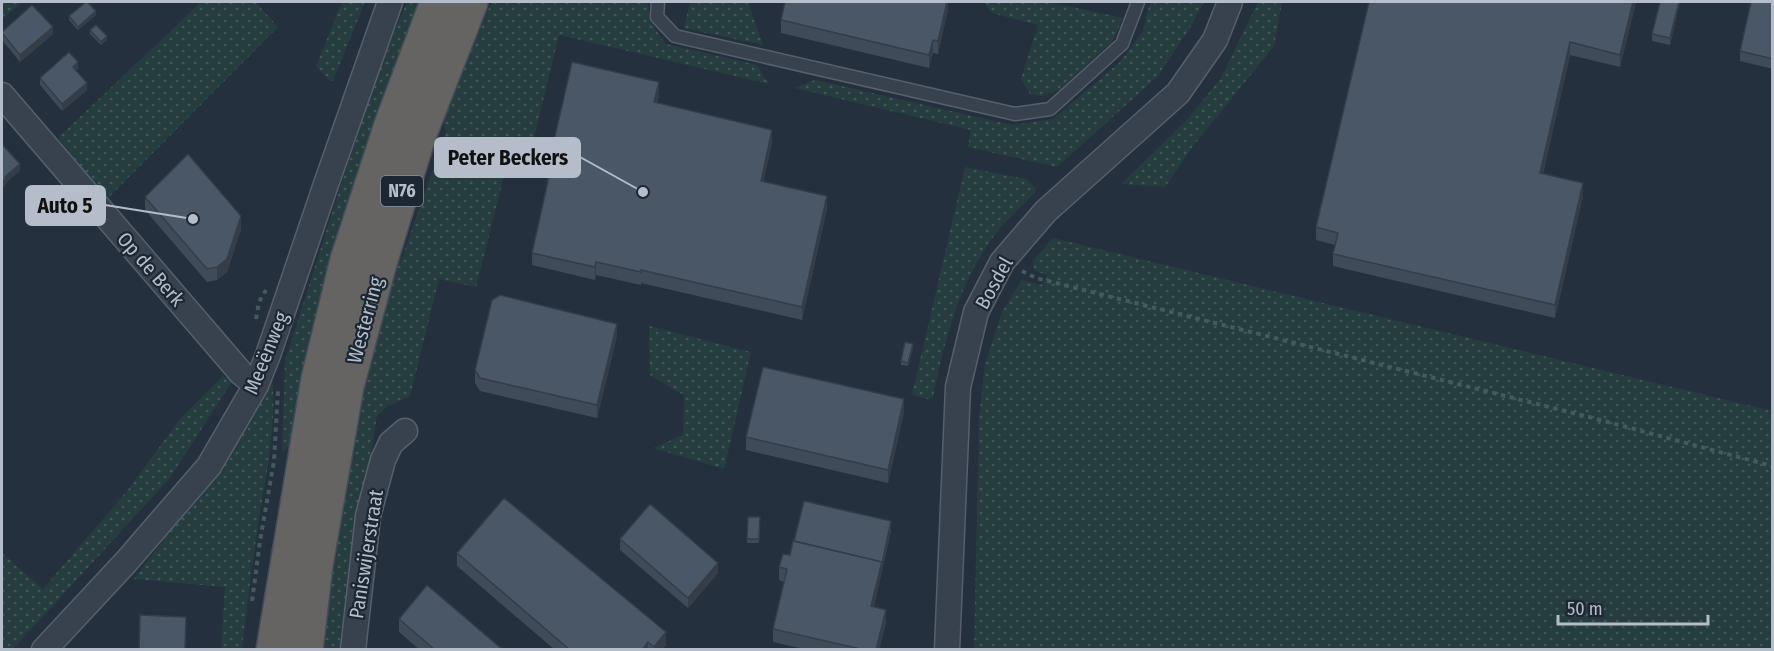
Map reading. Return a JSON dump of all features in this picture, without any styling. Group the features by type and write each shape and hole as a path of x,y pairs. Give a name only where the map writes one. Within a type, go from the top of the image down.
{"highway":[{"name":"Westerring","path":"273,650 318,379 346,260 391,125 437,2"},
{"name":"Westerring","path":"306,650 316,565 350,375 380,263 419,136 471,2"}],"street":[{"name":"Meeënweg","path":"44,650 126,562 209,466 267,383 272,344 324,187 390,2"},
{"name":"Bosdel","path":"947,650 958,387 976,312 1002,262 1046,211 1178,93 1215,40 1230,2"},
{"name":"Op de Berk","path":"2,95 241,373 267,383"},
{"name":"Paniswijerstraat","path":"353,650 368,516 383,460 391,443 405,431"}],"lane":[{"path":"658,2 657,17 675,36 1015,114 1050,109 1122,44 1138,2"}],"path":[{"path":"1021,268 1036,278 1581,415 1773,466"},
{"path":"252,609 260,541 274,461 267,383"}],"green space":[{"path":"2,2 23,2 2,19"},
{"path":"201,2 255,2 278,27 107,199 58,138"},
{"path":"342,2 365,2 333,81 329,80 316,66"},
{"path":"407,2 423,2 293,443 282,452 285,361 377,72"},
{"path":"492,2 648,2 650,22 666,44 757,65 769,84 559,35 534,138 514,136 476,287 439,279 410,396 388,406 377,416 341,631 340,649 318,650 356,411 393,269 402,258 446,132 441,113 464,57"},
{"path":"690,2 748,2 763,45 684,28"},
{"path":"984,2 1049,2 1123,18 1112,42 1059,90 1042,96 1030,94 1021,79 1038,25 992,13"},
{"path":"1150,2 1204,2 1190,28 1157,77 1057,167 968,147 971,130 795,88 815,80 1012,125 1053,119 1121,61 1143,31"},
{"path":"1258,2 1282,2 1274,46 1193,146 1165,187 1121,184 1186,121 1221,78"},
{"path":"965,167 1026,179 1037,190 993,237 971,274 954,314 933,397 928,399 912,395"},
{"path":"1053,238 1772,411 1772,649 974,649 979,419 985,364 1002,312 1022,280 1041,285 1048,276 1034,270 1032,262"},
{"path":"649,326 751,352 724,469 653,448 683,435 684,395 650,375"},
{"path":"223,376 232,381 170,478 13,649 2,649 2,553 43,589 127,491 180,419"},
{"path":"272,379 273,411 270,445 242,649 221,649 225,587 134,579 235,446"}],"building":[{"path":"86,2 96,11 78,27 69,16"},
{"path":"785,2 947,2 938,41 933,40 929,55 781,20"},
{"path":"1369,2 1633,2 1620,55 1570,42 1540,173 1583,183 1555,305 1333,254 1338,233 1316,227"},
{"path":"1660,2 1679,2 1670,38 1652,34"},
{"path":"1751,2 1773,2 1773,59 1740,51"},
{"path":"32,5 53,27 20,55 2,32"},
{"path":"96,25 107,36 101,42 90,30"},
{"path":"69,52 78,62 73,67 87,83 62,104 40,78"},
{"path":"572,62 659,82 654,102 772,130 761,181 827,196 802,307 641,270 641,272 596,262 595,267 532,253 550,172 547,171"},
{"path":"2,144 20,164 2,182"},
{"path":"188,154 241,216 227,259 217,267 207,269 145,197"},
{"path":"500,295 617,324 597,405 480,378 475,370 492,300"},
{"path":"905,342 913,344 908,363 901,361"},
{"path":"763,367 904,399 888,470 746,437"},
{"path":"504,498 666,632 654,647 648,642 642,650 570,650 457,553"},
{"path":"804,501 891,521 882,564 882,562 794,541"},
{"path":"650,504 718,563 688,598 620,539"},
{"path":"748,517 760,517 759,539 747,539"},
{"path":"793,541 882,562 871,606 886,610 876,650 865,650 773,629 787,569 779,567 783,554 790,555"},
{"path":"427,585 503,650 435,650 399,619"},
{"path":"140,615 186,617 185,650 139,650"}],"place":[{"name":"Peter Beckers","path":"643,192"},
{"name":"Auto 5","path":"193,219"}]}
